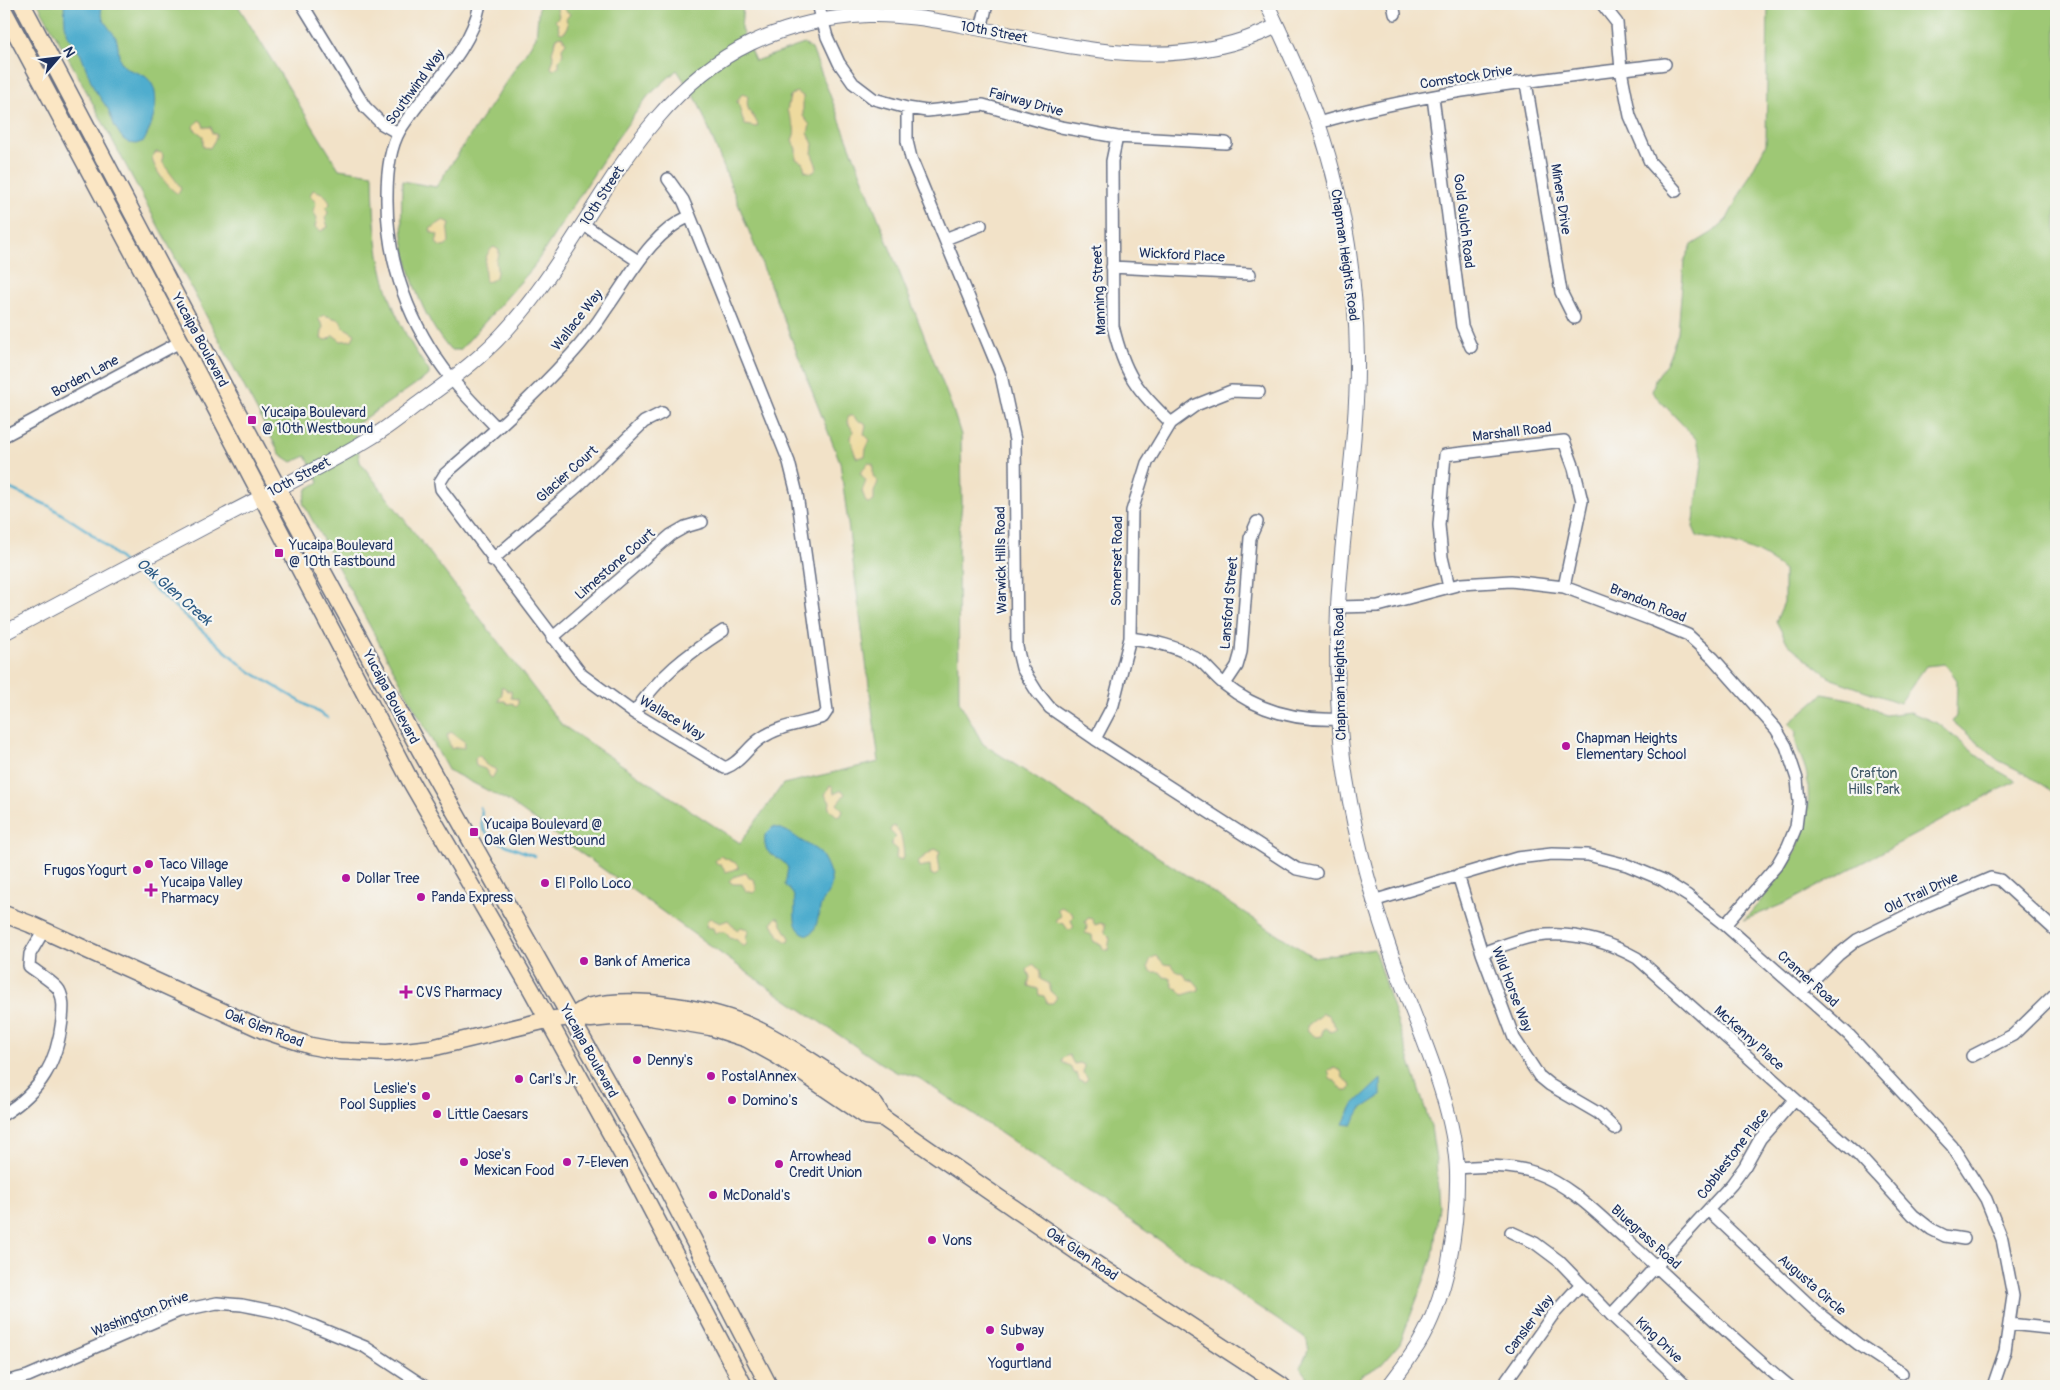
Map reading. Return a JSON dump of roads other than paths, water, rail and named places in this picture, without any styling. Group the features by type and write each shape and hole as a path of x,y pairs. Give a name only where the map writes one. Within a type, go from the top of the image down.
{"main road":[{"name":"Yucaipa Boulevard","path":"22,4 278,488 420,750 666,1187 769,1386"},
{"name":"Yucaipa Boulevard","path":"4,11 411,782 628,1165 744,1386"},
{"name":"Oak Glen Road","path":"4,914 44,930 263,1030 311,1046 339,1051 380,1053 424,1049 547,1020 571,1017 591,1019 621,1016 650,1017 710,1027 738,1036 776,1055 866,1116 883,1118 1076,1251 1282,1386"}],"street":[{"path":"302,4 365,107 382,124 398,133"},
{"name":"Southwind Way","path":"480,4 469,35 454,61 414,109 398,133 387,178 386,213 393,259 403,296 422,335 452,379 497,428"},
{"name":"Fairway Drive","path":"818,4 821,20 839,63 853,83 874,99 907,108 928,111 983,105 1060,127 1116,137 1226,143"},
{"path":"981,29 987,4"},
{"name":"Chapman Heights Road","path":"1267,4 1318,123 1335,184 1346,239 1354,299 1357,358 1354,418 1338,607 1339,718 1346,775 1357,840 1373,901 1442,1091 1457,1168 1456,1210 1450,1254 1439,1297 1420,1342 1389,1386"},
{"path":"1602,4 1616,23 1630,116 1650,162 1676,191"},
{"name":"10th Street","path":"4,633 373,437 452,379 502,334 537,292 651,124 670,102 697,78 748,44 788,28 821,20 871,15 922,18 1102,52 1144,56 1182,54 1233,43 1277,26"},
{"name":"Comstock Drive","path":"1318,123 1369,109 1433,97 1665,64"},
{"name":"Miners Drive","path":"1526,83 1561,292 1574,318"},
{"name":"Gold Gulch Road","path":"1433,97 1462,326 1471,347"},
{"name":"Warwick Hills Road","path":"907,108 907,141 911,158 1001,375 1012,418 1015,440 1017,647 1022,668 1050,708 1094,739 1297,869 1316,873"},
{"name":"Manning Street","path":"1116,137 1112,161 1113,326 1128,374 1143,395 1171,423"},
{"name":"Wallace Way","path":"668,179 683,200 690,216 789,462 797,494 827,711 823,717 790,724 761,738 735,764 725,768 634,713 582,675 492,560 440,489 440,482 445,474 497,428 570,356 607,309 638,261 657,240 681,220 690,216"},
{"path":"584,225 638,261"},
{"path":"945,240 981,225"},
{"name":"Wickford Place","path":"1112,267 1250,274"},
{"name":"Borden Lane","path":"4,436 180,342"},
{"name":"Somerset Road","path":"1094,739 1113,705 1130,638 1132,511 1146,463 1171,423 1196,404 1231,391 1259,392"},
{"name":"Glacier Court","path":"492,560 578,486 644,422 662,413"},
{"name":"Marshall Road","path":"1448,587 1442,557 1439,525 1445,455 1564,441 1574,468 1582,501 1564,587"},
{"name":"Limestone Court","path":"552,638 671,535 685,527 702,522"},
{"name":"Lansford Street","path":"1224,684 1237,666 1241,652 1250,538 1257,522"},
{"name":"Brandon Road","path":"1338,607 1378,606 1461,584 1511,581 1564,587 1688,635 1713,658 1776,729 1786,746 1796,779 1799,802 1796,827 1777,865 1725,925"},
{"path":"634,713 662,676 689,653 723,631"},
{"path":"1130,638 1160,642 1199,660 1224,684 1248,700 1284,714 1299,718 1339,718"},
{"name":"Cramer Road","path":"1373,901 1517,858 1552,854 1588,855 1627,865 1663,880 1688,896 1725,925 1849,1035 1952,1146 1986,1198 2002,1239 2013,1296 2005,1351 1993,1386"},
{"name":"Wild Horse Way","path":"1458,875 1482,953 1514,1038 1530,1064 1550,1085 1598,1113 1615,1129"},
{"name":"Old Trail Drive","path":"1801,992 1838,955 1857,940 1928,905 1991,878 2000,880 2056,931"},
{"path":"4,1114 23,1102 39,1084 59,1043 63,1007 59,989 29,966 30,954 44,930"},
{"name":"McKenny Place","path":"1482,953 1536,936 1568,934 1618,947 1637,958 1859,1156 1913,1215 1931,1230 1945,1236 1964,1239"},
{"path":"1972,1056 2013,1035 2056,993"},
{"name":"Cobblestone Place","path":"1611,1315 1709,1212 1741,1172 1760,1139 1795,1099"},
{"name":"Bluegrass Road","path":"1457,1168 1495,1165 1535,1173 1552,1180 1583,1201 1656,1266 1730,1337 1789,1386"},
{"name":"Augusta Circle","path":"1709,1212 1818,1312 1858,1344 1902,1372"},
{"name":"King Drive","path":"1511,1232 1535,1243 1559,1261 1611,1315 1686,1386"},
{"name":"Cansler Way","path":"1505,1386 1507,1380 1552,1316 1581,1284"},
{"name":"Washington Drive","path":"4,1382 28,1376 179,1312 217,1303 242,1305 277,1312 314,1326 365,1347 424,1386"},
{"path":"2009,1324 2056,1328"}],"water":[{"path":"64,4 101,4 101,13 116,38 122,64 127,69 144,75 151,83 155,91 155,108 151,126 144,141 136,144 129,143 123,139 115,127 108,109 94,89 81,55 68,36"},
{"path":"773,827 787,832 818,851 830,873 830,888 821,905 818,919 811,933 803,933 799,930 795,921 794,897 785,885 788,868 785,863 766,849 765,835"},
{"path":"1381,1079 1381,1096 1361,1109 1352,1125 1343,1124 1352,1106"}],"waterway":[{"name":"Oak Glen Creek","path":"4,486 49,506 88,531 125,563"},
{"name":"Oak Glen Creek","path":"133,570 246,669 328,718"},
{"name":"Oak Glen Creek","path":"480,807 482,812 481,821 485,832 505,845 535,856"}],"place":[{"name":"Yucaipa Boulevard @ 10th Westbound","path":"252,420"},
{"name":"Yucaipa Boulevard @ 10th Eastbound","path":"279,553"},
{"name":"Chapman Heights Elementary School","path":"1566,746"},
{"name":"Yucaipa Boulevard @ Oak Glen Westbound","path":"474,832"},
{"name":"Taco Village","path":"149,864"},
{"name":"Frugos Yogurt","path":"137,870"},
{"name":"Dollar Tree","path":"346,878"},
{"name":"El Pollo Loco","path":"545,883"},
{"name":"Yucaipa Valley Pharmacy","path":"151,890"},
{"name":"Panda Express","path":"421,897"},
{"name":"Bank of America","path":"584,961"},
{"name":"CVS Pharmacy","path":"406,992"},
{"name":"Denny's","path":"637,1060"},
{"name":"PostalAnnex","path":"711,1076"},
{"name":"Carl's Jr.","path":"519,1079"},
{"name":"Leslie's Pool Supplies","path":"426,1096"},
{"name":"Domino's","path":"732,1100"},
{"name":"Little Caesars","path":"437,1114"},
{"name":"Jose's Mexican Food","path":"464,1162"},
{"name":"7-Eleven","path":"567,1162"},
{"name":"Arrowhead Credit Union","path":"779,1164"},
{"name":"McDonald's","path":"713,1195"},
{"name":"Vons","path":"932,1240"},
{"name":"Subway","path":"990,1330"},
{"name":"Yogurtland","path":"1020,1347"}],"park label":[{"name":"Crafton Hills Park","path":"1874,782"}]}
